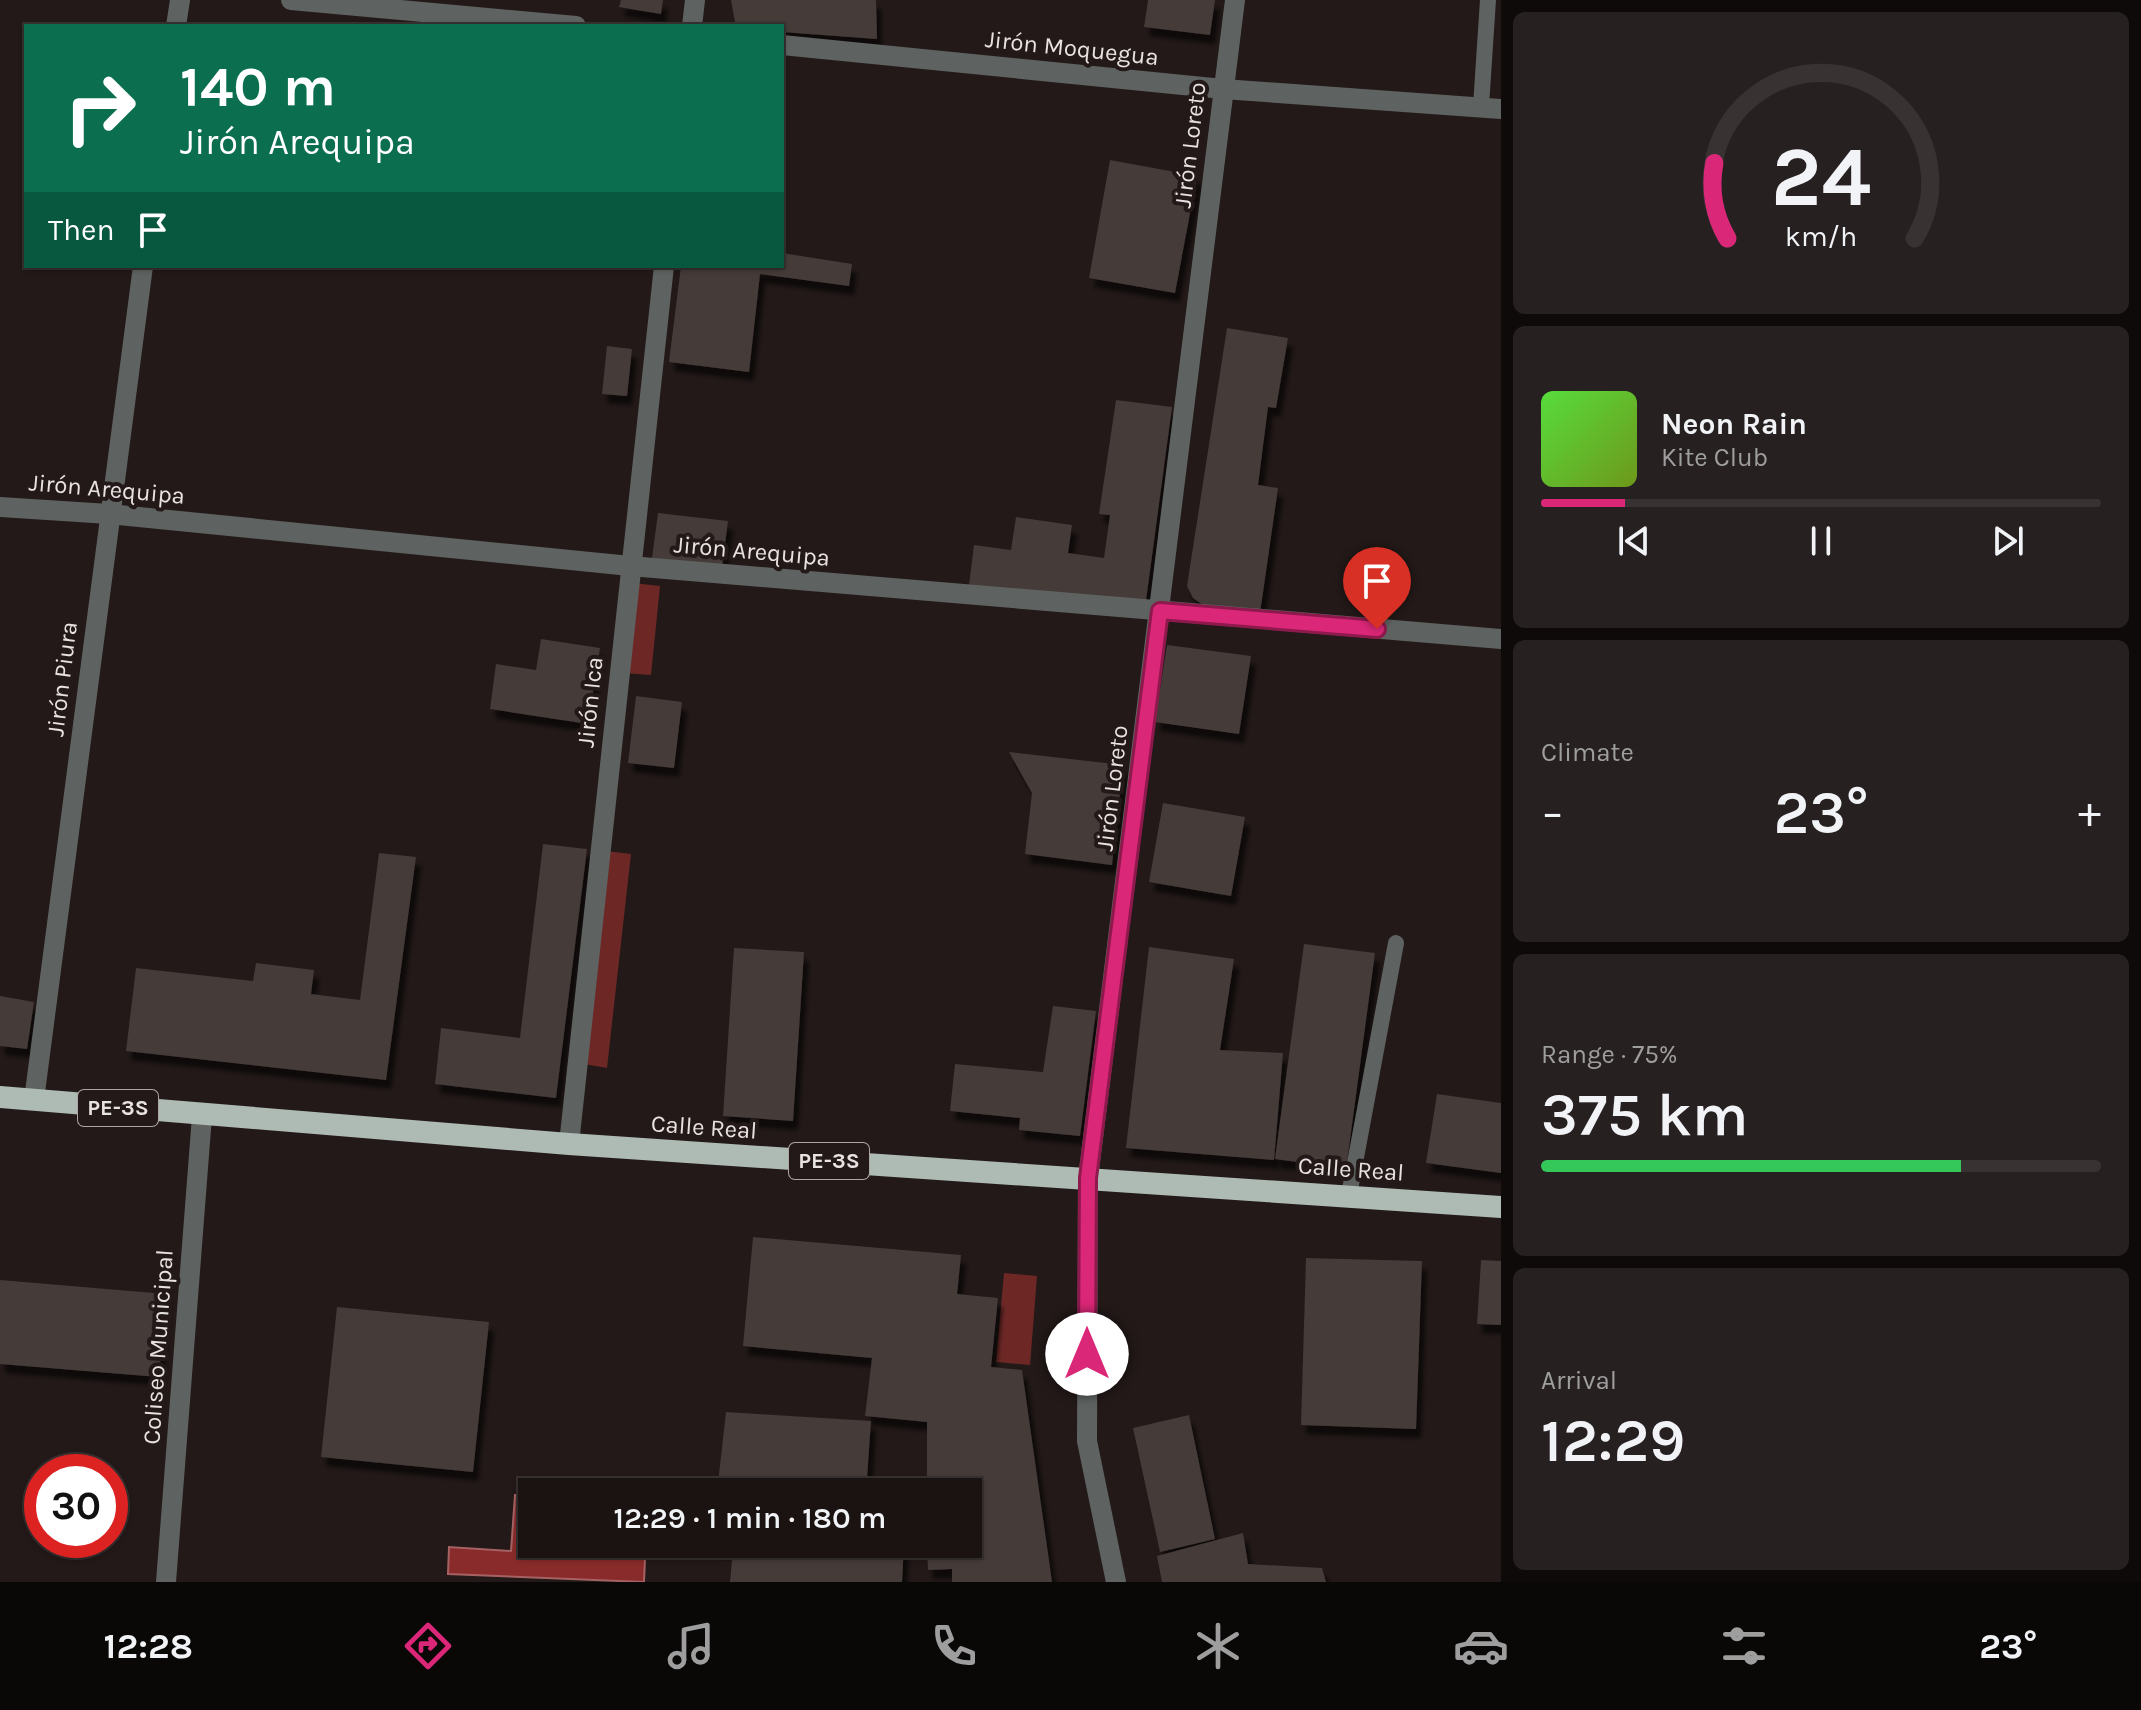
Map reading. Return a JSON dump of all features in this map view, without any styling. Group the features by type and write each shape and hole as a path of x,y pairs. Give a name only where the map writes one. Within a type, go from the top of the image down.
{"highway":[{"name":"Calle Real","path":"0,1097 569,1144 1501,1207"}],"street":[{"path":"176,24 180,0"},
{"path":"291,0 554,24"},
{"path":"692,24 695,0"},
{"name":"Jirón Loreto","path":"1116,1582 1087,1441 1088,1178 1235,0"},
{"name":"Jirón Moquegua","path":"784,45 1223,89 1491,107"},
{"name":"Jirón Piura","path":"34,1100 143,268"},
{"name":"Jirón Ica","path":"569,1144 664,268"},
{"name":"Jirón Arequipa","path":"0,507 109,514 630,566 1501,639"},
{"name":"Coliseo Municipal","path":"166,1582 202,1116"}],"lane":[{"path":"1488,0 1491,107"},
{"path":"1349,1195 1396,943"}],"shaded area":[{"path":"633,583 660,586 651,675 624,673"},
{"path":"606,851 631,854 607,1068 584,1064"},
{"path":"1004,1273 1037,1276 1030,1365 996,1362"},
{"path":"515,1495 518,1495 518,1558 645,1558 644,1582 448,1574 449,1547 511,1551"}],"building":[{"path":"621,0 663,0 661,14 619,7"},
{"path":"731,0 876,0 877,39 784,32 784,24 735,22"},
{"path":"1148,0 1215,0 1210,35 1144,27"},
{"path":"1110,160 1197,176 1175,293 1089,278"},
{"path":"784,253 852,264 849,286 760,274 749,372 669,362 681,268 784,268"},
{"path":"1227,328 1288,338 1276,408 1268,407 1258,485 1278,488 1260,613 1203,605 1193,598 1187,586"},
{"path":"607,346 632,349 627,396 602,394"},
{"path":"1116,400 1172,407 1145,608 969,585 974,545 1011,550 1016,517 1072,525 1068,553 1104,558 1110,515 1099,514"},
{"path":"658,513 728,521 722,567 652,558"},
{"path":"541,639 600,648 588,724 490,709 496,664 536,670"},
{"path":"1167,645 1251,656 1239,734 1155,722"},
{"path":"636,696 682,702 674,768 628,763"},
{"path":"1009,752 1123,765 1112,865 1025,854 1032,793"},
{"path":"1163,803 1245,817 1231,896 1149,882"},
{"path":"543,844 587,849 556,1098 435,1084 441,1028 520,1038"},
{"path":"379,853 416,857 386,1080 126,1051 136,968 253,981 256,963 314,970 311,994 360,1000"},
{"path":"1304,944 1375,953 1347,1162 1333,1161 1333,1167 1275,1159"},
{"path":"1149,947 1234,959 1220,1050 1283,1053 1274,1160 1126,1148"},
{"path":"734,948 804,952 793,1121 723,1116"},
{"path":"0,996 34,1002 27,1049 0,1046"},
{"path":"1053,1006 1096,1011 1080,1136 1019,1130 1020,1118 950,1111 955,1064 1043,1072"},
{"path":"1437,1094 1501,1103 1501,1173 1426,1163"},
{"path":"753,1237 961,1255 957,1294 998,1298 991,1367 1022,1370 1052,1582 952,1582 952,1569 928,1570 928,1558 982,1558 982,1478 927,1478 927,1422 865,1416 872,1358 743,1346"},
{"path":"1306,1258 1422,1261 1416,1429 1301,1425"},
{"path":"1481,1260 1501,1261 1501,1325 1477,1324"},
{"path":"0,1280 166,1294 159,1377 0,1364"},
{"path":"337,1307 489,1322 473,1472 321,1457"},
{"path":"726,1412 871,1421 867,1478 719,1478"},
{"path":"1189,1415 1215,1539 1160,1552 1133,1428"},
{"path":"1243,1533 1248,1564 1322,1568 1326,1582 1162,1582 1157,1556"},
{"path":"732,1558 903,1558 902,1582 730,1582"}],"route":[{"path":"1087,1354 1088,1178 1160,611 1377,629"}]}
